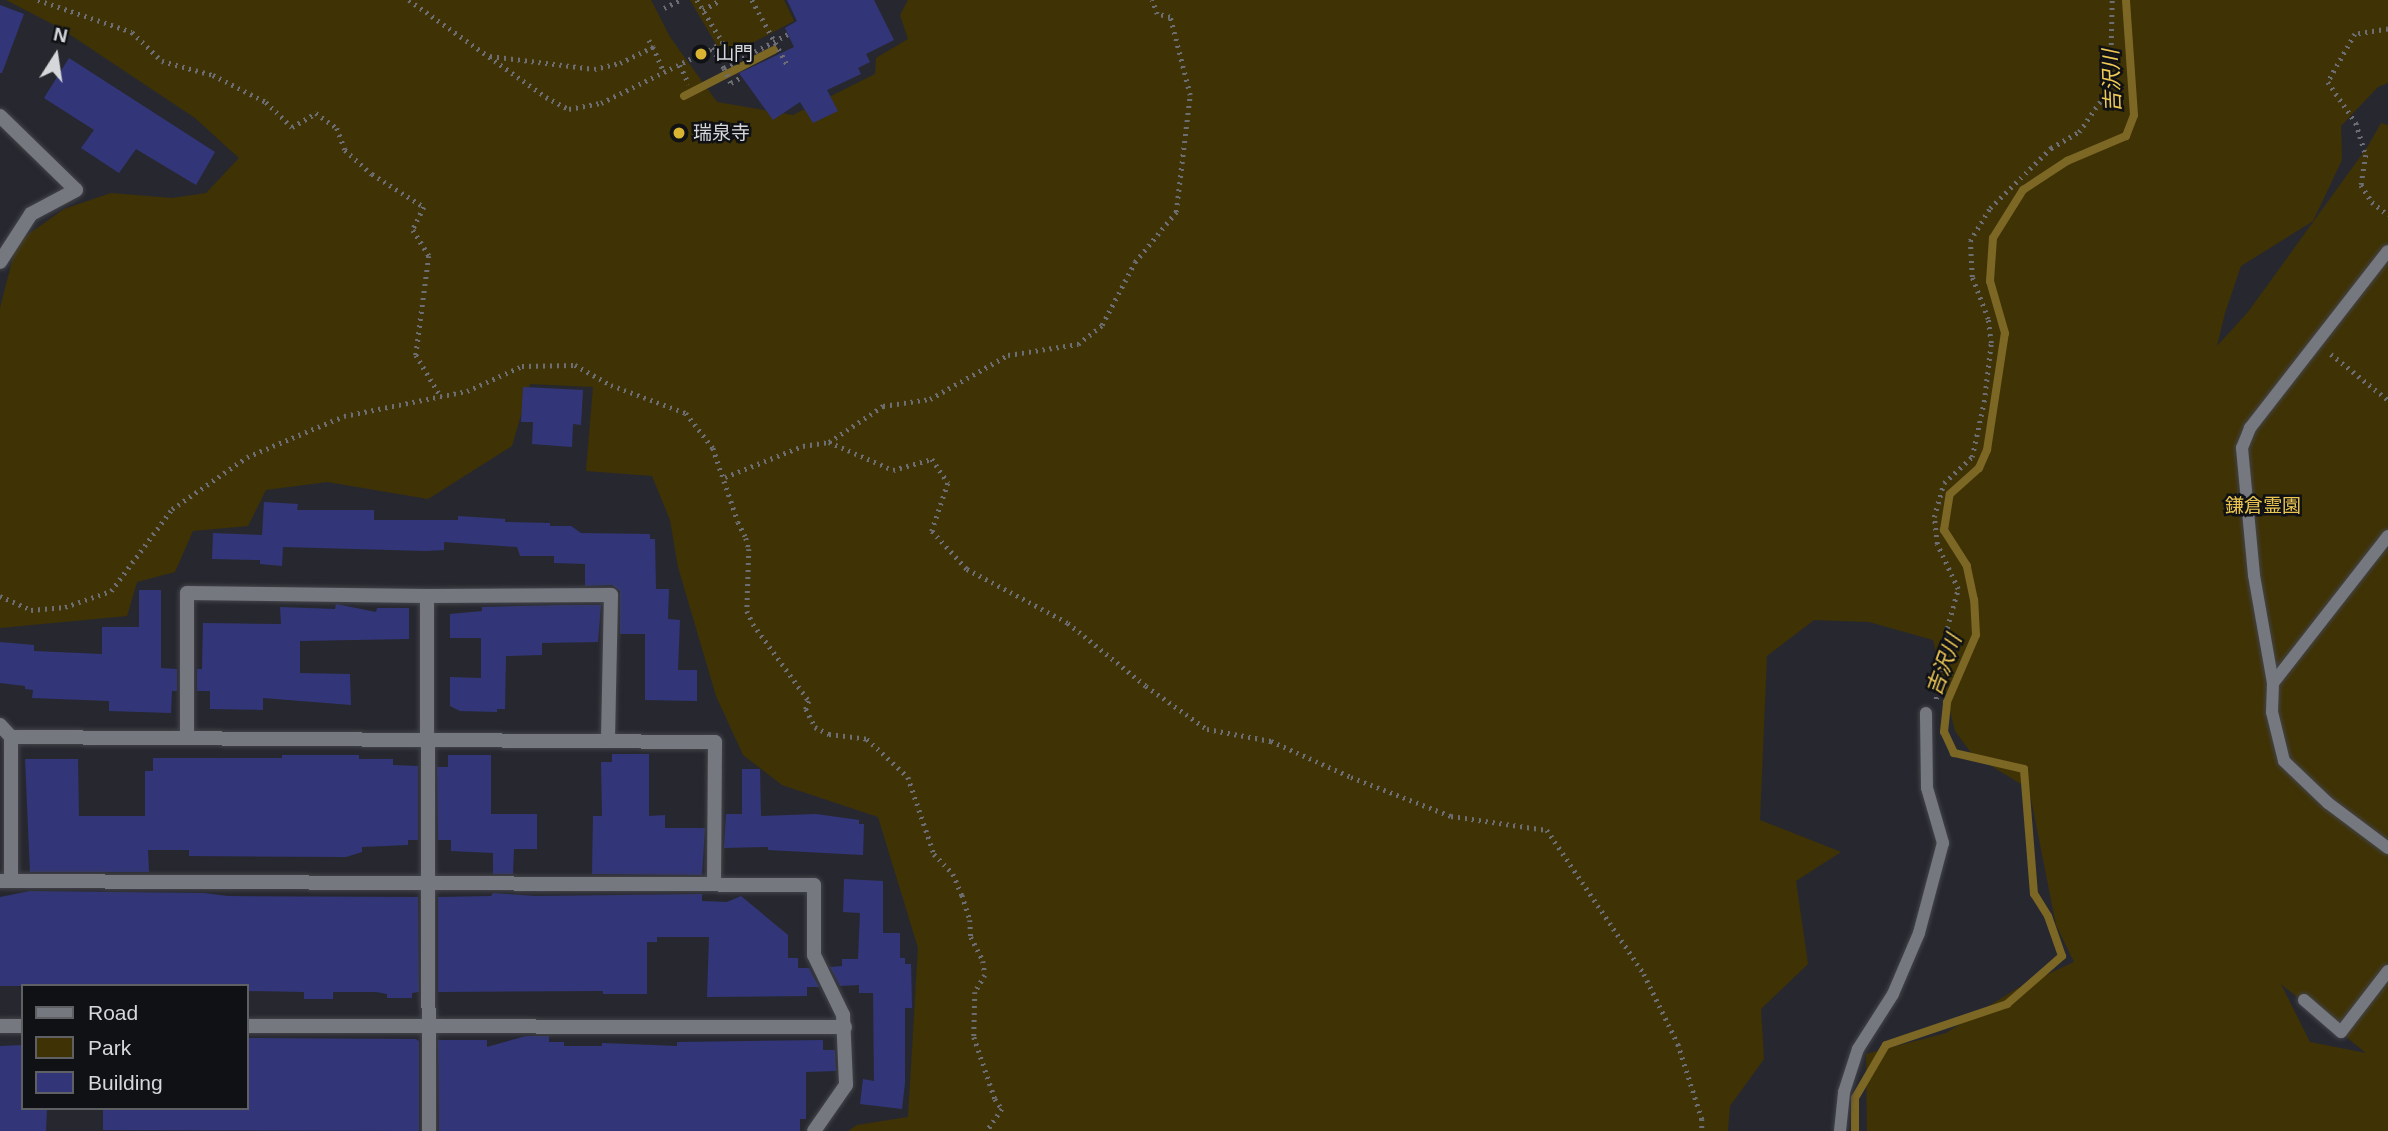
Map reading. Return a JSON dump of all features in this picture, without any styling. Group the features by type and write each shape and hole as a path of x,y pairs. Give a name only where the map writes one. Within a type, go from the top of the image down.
{"street":[{"path":"0,116 76,190 31,214 0,262"},
{"path":"187,738 187,593 611,595 608,741"},
{"path":"427,596 429,1131"},
{"path":"0,725 11,737 5,881 814,885 814,955 843,1015 846,1085 814,1131"},
{"path":"11,737 715,743 714,883"},
{"path":"0,1026 21,1026"},
{"path":"248,1026 845,1027"}],"lane":[{"path":"2388,251 2250,428 2242,448 2254,575 2273,683 2272,712 2284,761 2328,803 2388,848"},
{"path":"2273,683 2388,536"},
{"path":"1840,1131 1844,1092 1858,1049 1893,994 1919,933 1943,843 1927,788 1926,713"},
{"path":"2304,1000 2341,1031 2388,971"}],"path":[{"path":"38,0 132,32 162,61 213,75 266,102 292,127 316,113 337,128 345,150 372,174 424,207 414,230 429,256 415,355 441,397"},
{"path":"409,0 546,97 569,108 601,103 694,57"},
{"path":"664,8 680,0"},
{"path":"697,0 723,43 710,50 725,69 731,83 741,77"},
{"path":"703,10 720,0"},
{"path":"752,0 788,66"},
{"path":"724,477 803,446 829,442 883,406 930,399 1008,355 1078,344 1102,325 1135,262 1176,212 1190,95 1170,17 1157,14 1152,0"},
{"path":"1926,713 1934,708 1947,628 1958,589 1937,544 1934,517 1944,483 1972,457 1984,402 1991,343 1988,319 1972,277 1970,241 1990,208 2051,148 2079,132 2110,87 2112,0"},
{"path":"2388,29 2355,34 2328,82 2356,123 2366,155 2361,185 2372,202 2388,215"},
{"path":"725,69 788,34"},
{"path":"649,40 664,72"},
{"path":"489,56 594,69 620,63 653,47"},
{"path":"680,65 689,84"},
{"path":"2316,343 2388,400"},
{"path":"0,596 32,610 65,607 111,591 172,509 247,457 344,416 467,391 533,363 575,365 611,385 686,413 713,448 749,549 747,611 753,624 809,701 806,709 815,727 830,734 867,739 908,777 934,854 953,874 962,894 970,920 971,937 983,961 985,975 975,992 974,1037 995,1099 1002,1109 987,1131"},
{"path":"829,442 893,470 932,459 948,483 932,531 967,569 1068,622 1146,686 1207,729 1271,741 1351,777 1451,816 1547,830 1644,974 1678,1044 1702,1119 1702,1131"}],"green space":[{"name":"鎌倉霊園","path":"6,0 651,0 670,37 717,102 793,115 875,74 876,58 908,39 900,15 908,0 2388,0 2388,83 2378,87 2341,126 2342,160 2313,221 2241,266 2217,346 2248,312 2368,146 2381,123 2388,125 2388,1131 1867,1131 1866,1054 1946,1033 2016,989 2074,962 2056,925 2029,789 1972,754 1955,731 1933,640 1869,622 1814,620 1767,656 1760,820 1841,852 1796,881 1808,964 1761,1009 1764,1059 1730,1106 1728,1131 848,1131 857,1125 908,1117 918,948 878,817 782,785 743,755 716,696 678,567 670,520 652,476 586,471 593,387 530,384 512,446 428,499 327,482 266,490 248,526 193,531 175,572 137,582 127,616 0,628 0,308 17,242 64,209 111,193 172,198 206,193 239,158 195,118 60,28","holes":["2281,984 2366,1053 2310,1042"]},
{"path":"690,0 784,0 794,21 724,58"}],"building":[{"path":"787,0 874,0 894,40 866,54 870,62 858,68 861,74 827,90 838,111 813,123 800,102 773,120 739,73 794,47 785,28 797,21"},
{"path":"0,5 24,14 2,73 0,73"},
{"path":"69,58 215,152 196,185 136,149 119,173 81,148 94,130 44,98"},
{"path":"523,387 583,390 581,425 573,424 572,447 532,444 533,422 521,422"},
{"path":"264,502 298,504 297,510 374,510 374,520 458,520 458,516 505,519 505,522 550,523 550,526 571,526 581,533 650,534 650,539 655,539 656,589 669,589 668,619 680,620 678,670 697,670 697,701 645,700 645,634 620,634 620,591 612,585 585,586 585,564 554,563 554,556 520,556 517,547 444,542 444,550 426,551 283,547 282,566 260,564 260,560 212,559 213,533 262,535"},
{"path":"139,590 161,590 161,668 177,669 177,691 172,691 171,713 109,711 109,701 32,698 33,690 25,689 25,686 0,683 0,642 34,645 34,651 102,654 102,627 139,627"},
{"path":"336,604 376,612 377,608 409,608 409,639 300,641 300,673 350,674 351,705 263,698 263,710 210,709 210,691 197,691 197,669 202,669 203,623 281,624 280,607 335,609"},
{"path":"601,605 598,642 542,643 542,655 506,656 505,709 497,709 497,712 460,711 450,706 450,677 481,678 481,638 450,638 450,614 482,611 482,607"},
{"path":"612,754 649,754 649,816 665,815 665,828 705,828 702,875 592,874 593,816 602,816 601,762 612,762"},
{"path":"282,755 359,755 359,759 393,759 393,765 418,766 418,840 408,840 408,845 362,847 362,852 346,857 189,856 189,850 148,850 149,872 30,872 25,759 78,759 79,816 145,816 145,771 153,771 153,758 282,758"},
{"path":"448,755 491,755 491,814 537,814 537,849 514,849 513,874 493,874 493,853 451,851 451,840 438,840 437,767 448,767"},
{"path":"742,769 760,769 761,816 816,814 859,820 859,824 864,824 863,855 768,850 768,847 724,848 726,814 742,814"},
{"path":"844,879 883,881 883,933 900,933 900,958 905,958 905,964 911,964 912,1008 905,1008 905,1083 902,1109 860,1104 863,1079 874,1081 873,993 859,993 859,985 840,986 830,967 842,966 842,959 858,959 860,913 843,912"},
{"path":"30,891 418,897 419,992 412,993 412,998 387,998 387,994 376,992 333,992 333,999 304,999 304,992 248,991 248,984 0,986 0,897"},
{"path":"493,893 535,896 702,894 702,901 727,902 741,896 788,935 788,958 798,958 798,968 809,968 819,987 807,987 807,996 707,997 709,937 657,937 657,942 647,942 647,994 603,994 603,991 438,992 438,897 491,896"},
{"path":"526,1036 549,1036 549,1042 564,1042 564,1046 602,1046 602,1043 677,1046 677,1042 823,1040 823,1050 835,1050 836,1071 806,1072 806,1119 800,1119 800,1131 439,1131 438,1040 487,1040 487,1047"},
{"path":"248,1038 419,1041 419,1131 103,1130 103,1110 248,1110"},
{"path":"21,1045 21,1110 47,1110 46,1131 0,1131 0,1046"}],"waterway":[{"name":"吉沢川","path":"1855,1131 1855,1098 1886,1045 2007,1004 2062,956 2048,916 2034,894 2024,769 1954,753 1944,732 1947,702 1976,635 1974,600 1967,566 1944,530 1950,494 1979,468 1987,450 2005,333 1990,281 1993,238 2023,190 2067,161 2126,136 2134,115 2126,0"},
{"path":"684,96 774,50"}],"place":[{"name":"山門","path":"701,54"},
{"name":"瑞泉寺","path":"679,133"}]}
